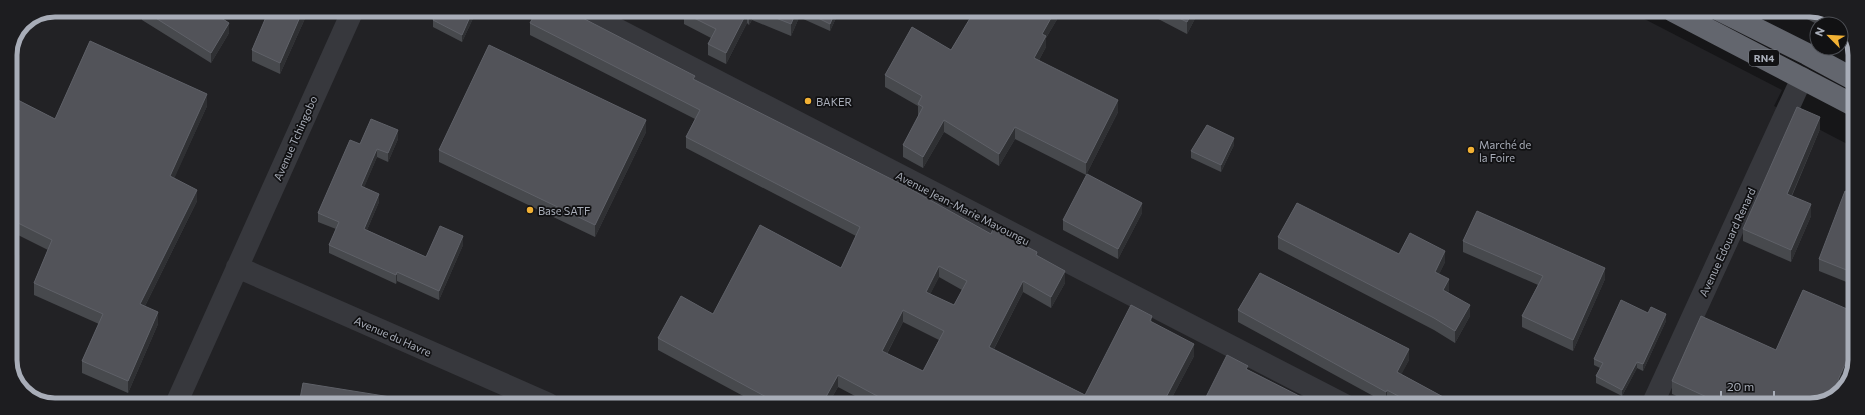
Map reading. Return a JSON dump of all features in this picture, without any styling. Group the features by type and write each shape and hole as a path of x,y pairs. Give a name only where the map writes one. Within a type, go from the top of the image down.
{"highway":[{"name":"RN4","path":"1685,17 1848,102"},
{"name":"RN4","path":"1733,17 1848,76"}],"street":[{"name":"Avenue Tchingobo","path":"179,398 350,17"},
{"name":"Avenue Jean-Marie Mavoungu","path":"594,17 1331,398"},
{"name":"Avenue Edouard Renard","path":"1655,398 1802,78"},
{"name":"Avenue du Havre","path":"237,267 535,398"}],"shaded area":[{"path":"1641,17 1782,90 1774,106 1848,144 1848,360 1843,379 1835,389 1829,393 1817,397 55,398 43,396 30,389 22,379 18,370 17,55 20,41 28,28 34,23 48,18"}],"building":[{"path":"154,17 220,17 229,23 211,53"},
{"path":"266,17 300,17 280,63 252,50"},
{"path":"434,17 470,17 462,35 433,20"},
{"path":"533,17 581,17 695,76 693,79 905,186 991,234 993,229 1037,252 1036,255 1065,271 1051,297 1023,281 989,347 1085,395 1131,305 1152,316 1150,321 1194,344 1166,398 878,398 879,397 838,375 825,398 768,398 658,338 681,296 713,314 760,225 841,268 860,227 686,137 700,110 530,23","holes":["939,266 967,281 954,305 926,292","903,310 944,331 923,371 882,351"]},
{"path":"692,17 744,17 726,53 708,44 716,29"},
{"path":"774,17 794,17 791,24"},
{"path":"816,17 833,17 830,24"},
{"path":"971,17 1052,17 1042,34 1046,36 1034,58 1118,100 1086,163 1015,127 999,154 944,120 923,157 903,145 923,107 918,104 922,96 885,75 912,27 951,50"},
{"path":"1177,17 1190,17 1187,22"},
{"path":"90,41 207,94 170,176 197,190 140,304 158,312 128,381 82,361 103,314 34,283 52,240 17,222 17,100 55,119"},
{"path":"489,45 646,120 595,225 439,150"},
{"path":"1797,107 1820,117 1787,194 1811,204 1791,250 1743,229"},
{"path":"371,119 398,130 388,153 377,149 361,186 379,194 364,229 426,257 440,226 463,236 439,291 397,272 396,275 329,245 339,222 318,213 350,140 360,144"},
{"path":"1207,125 1234,138 1221,165 1191,151"},
{"path":"1087,174 1142,203 1118,249 1063,220"},
{"path":"1845,191 1848,192 1848,271 1819,259"},
{"path":"1297,203 1399,254 1410,233 1445,251 1435,272 1449,279 1443,290 1470,305 1455,331 1434,318 1278,237"},
{"path":"1477,211 1605,268 1573,340 1522,316 1543,276 1463,241"},
{"path":"1260,273 1409,349 1397,372 1445,398 1402,398 1387,390 1386,392 1238,310"},
{"path":"1803,290 1848,309 1848,358 1838,380 1841,382 1835,389 1822,396 1810,398 1709,398 1672,381 1701,316 1776,350"},
{"path":"1621,300 1648,313 1651,307 1666,314 1643,364 1637,362 1622,390 1596,376 1603,363 1594,359"},
{"path":"1227,355 1248,366 1246,369 1303,398 1249,398 1206,398"},
{"path":"303,383 397,398 300,398"}],"place":[{"name":"BAKER","path":"808,101"},
{"name":"Marché de la Foire","path":"1471,150"},
{"name":"Base SATF","path":"530,210"}]}
